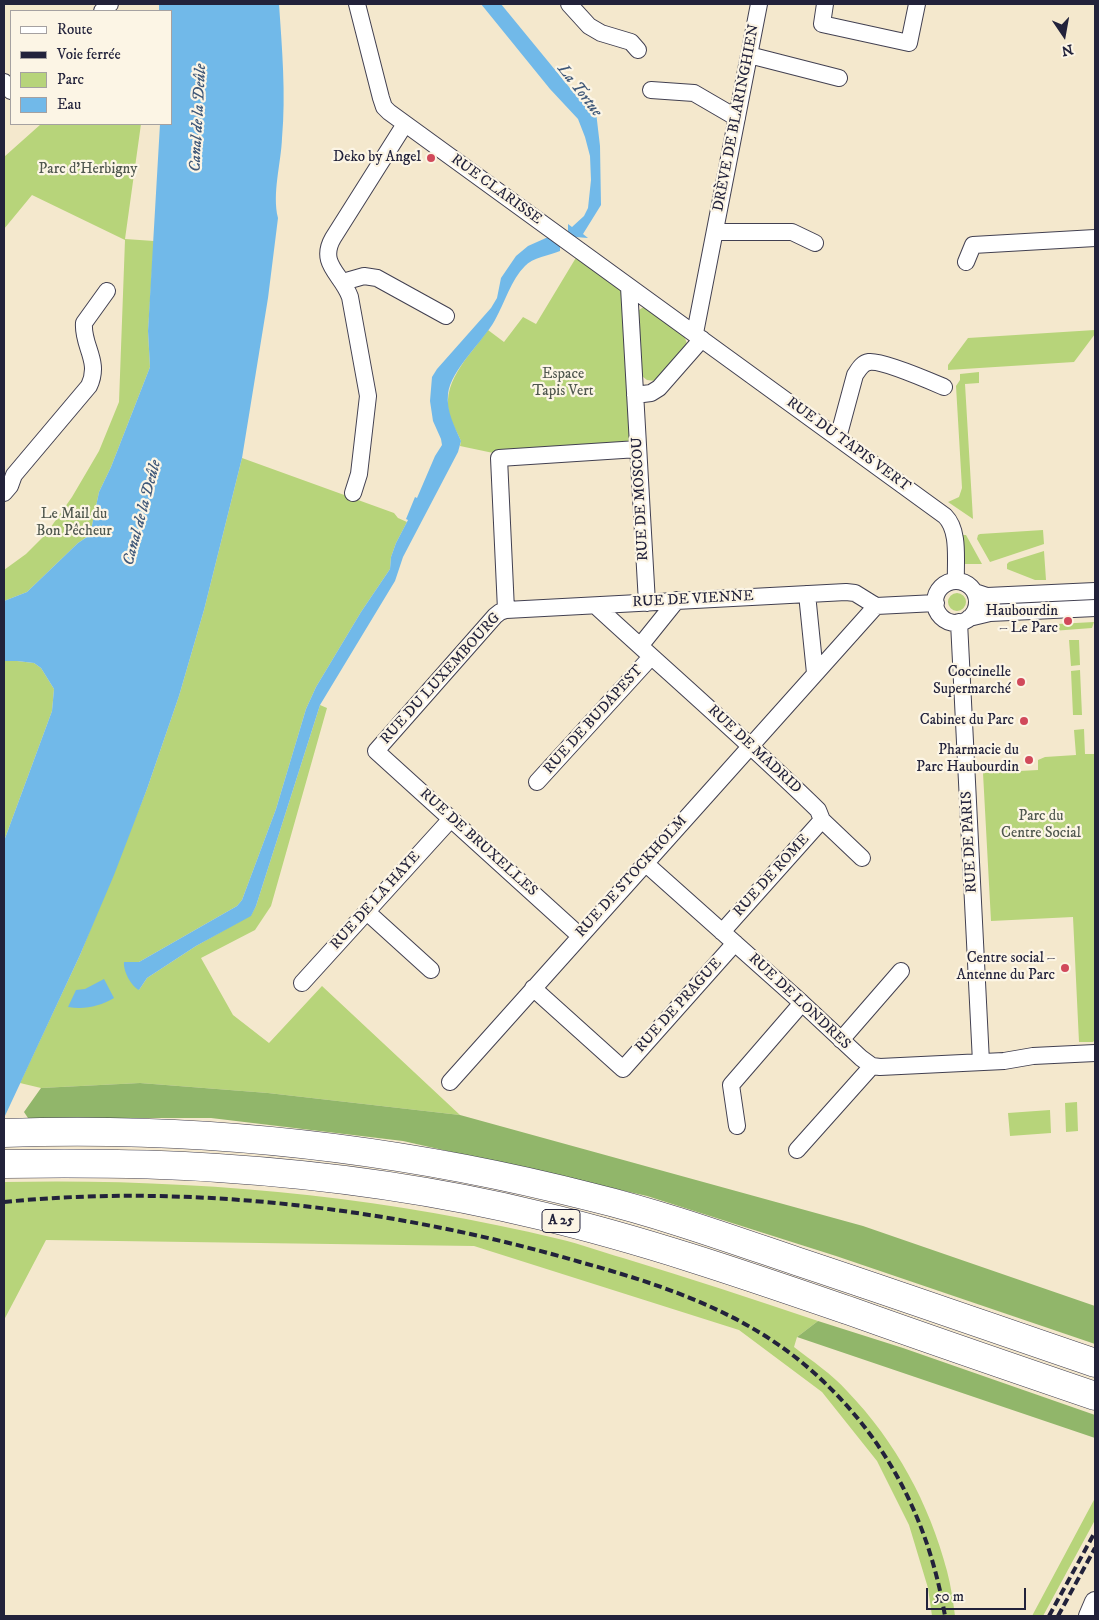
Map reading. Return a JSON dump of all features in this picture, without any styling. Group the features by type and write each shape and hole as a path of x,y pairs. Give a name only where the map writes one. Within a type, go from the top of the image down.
{"highway":[{"name":"A 25","path":"6,1133 154,1134 274,1141 378,1154 484,1172 592,1197 705,1230 1095,1363"},
{"name":"A 25","path":"4,1164 178,1166 274,1172 391,1186 504,1208 634,1239 1095,1396"}],"street":[{"name":"RUE CLARISSE","path":"357,4 384,107 629,287 699,336"},
{"path":"569,4 588,26 601,33 630,42 638,50"},
{"name":"DRÈVE DE BLARINGHIEN","path":"699,336 715,232 759,4"},
{"path":"825,4 822,24 909,43 917,4"},
{"path":"749,55 839,78"},
{"path":"651,90 694,93 737,118"},
{"path":"353,493 359,474 368,396 353,308 347,289 330,264 328,250 405,124"},
{"name":"DRÈVE DE BLARINGHIEN","path":"715,232 792,232 815,243"},
{"path":"966,262 974,245 1095,238"},
{"path":"343,282 364,276 377,278 446,316"},
{"name":"RUE DE MOSCOU","path":"629,287 647,603"},
{"path":"4,493 10,486 9,470 89,386 94,371 83,328 84,322 107,291"},
{"path":"635,395 655,391 699,336"},
{"name":"RUE DU TAPIS VERT","path":"699,336 948,519 954,535 956,581"},
{"path":"838,438 855,374 864,364 876,362 944,387"},
{"name":"RUE DU LUXEMBOURG","path":"376,751 495,616 506,610 499,458 638,449"},
{"path":"964,620 974,613 977,605 974,592 967,584 956,581 950,582 942,587 937,594 936,603 938,611 943,618 951,622 964,620 990,613 1095,608"},
{"path":"974,592 987,596 1095,591"},
{"name":"RUE DE VIENNE","path":"506,610 846,592 855,592 876,606"},
{"path":"807,594 816,673"},
{"path":"646,652 677,600"},
{"path":"876,606 936,603"},
{"name":"RUE DE MADRID","path":"596,606 751,746 818,810 822,820 862,858"},
{"name":"RUE DE STOCKHOLM","path":"450,1082 876,606"},
{"name":"RUE DE PARIS","path":"964,620 982,1062"},
{"name":"RUE DE BUDAPEST","path":"537,782 646,652"},
{"name":"RUE DE BRUXELLES","path":"376,751 580,936"},
{"name":"RUE DE LA HAYE","path":"302,983 450,820"},
{"name":"RUE DE ROME","path":"722,932 822,820"},
{"name":"RUE DE LONDRES","path":"645,863 872,1066"},
{"path":"367,912 432,970"},
{"name":"RUE DE PRAGUE","path":"533,988 622,1069 735,943"},
{"path":"841,1040 901,971"},
{"path":"737,1126 731,1085 802,1003"},
{"path":"797,1150 872,1066 1004,1061 1033,1056 1095,1053"},
{"path":"1089,1616 1095,1602"}],"green space":[{"path":"40,125 141,125 125,239 154,241 148,331 150,367 111,467 99,492 90,535 78,543 27,592 4,601 4,570 26,554 46,534 72,497 99,451 119,402 125,240 32,195 4,229 4,157"},
{"name":"Espace Tapis Vert","path":"577,256 625,289 630,444 498,454 460,446 461,441 451,420 448,407 452,383 457,372 488,330 504,342 523,317 536,324"},
{"path":"645,306 683,332 687,344 655,381 647,380 638,373 635,316"},
{"path":"1095,330 1095,334 1074,362 948,370 948,365 968,338"},
{"path":"979,372 979,383 965,384 973,519 948,502 959,497 962,488 956,386 960,380 960,374"},
{"path":"242,458 394,513 398,518 407,522 396,543 391,557 390,569 361,612 316,687 306,709 276,809 242,900 237,906 139,962 124,962 139,990 147,978 196,946 251,915 256,906 320,705 327,708 271,906 255,930 201,958 233,1015 269,1043 322,986 460,1115 268,1093 140,1083 41,1088 20,1083 80,955 147,789 179,696 204,610"},
{"path":"1043,530 1044,544 990,562 977,539 980,534"},
{"path":"960,535 966,535 982,564 962,564"},
{"path":"1044,551 1046,580 1035,580 1007,569 1009,562"},
{"path":"957,593 963,596 966,602 963,608 957,611 951,608 948,602 951,596"},
{"path":"1094,622 1092,628 1039,632 1039,625"},
{"path":"1069,640 1079,640 1080,665 1071,666"},
{"path":"4,661 34,663 41,668 54,689 52,711 4,841"},
{"path":"1080,670 1082,715 1073,715 1071,671"},
{"name":"Parc du Centre Social","path":"1084,729 1085,754 1095,754 1095,1040 1093,1042 1079,1042 1073,917 991,921 983,773 1038,770 1038,760 1045,757 1076,755 1074,730"},
{"path":"140,1083 268,1093 460,1115 863,1226 1095,1306 1095,1344 836,1256 647,1196 403,1141 211,1118 28,1118 24,1112 41,1088"},
{"path":"1077,1102 1078,1131 1066,1132 1065,1103"},
{"path":"1050,1110 1051,1133 1010,1136 1008,1113"},
{"path":"74,1181 214,1187 283,1192 422,1211 575,1243 818,1321 797,1337 794,1347 841,1385 865,1411 881,1431 909,1475 931,1521 940,1546 951,1588 955,1616 932,1616 928,1588 909,1525 877,1461 822,1392 739,1330 474,1246 46,1240 4,1320 4,1182"},
{"path":"818,1321 903,1348 1095,1415 1095,1438 797,1337"},
{"path":"1095,1498 1095,1520 1043,1616 1032,1616"}],"water":[{"name":"Canal de la Deûle","path":"159,4 279,4 284,105 276,189 278,218 268,298 242,458 204,610 179,696 147,789 114,875 80,955 4,1118 4,841 52,711 54,689 41,668 34,663 4,661 4,601 27,592 78,543 90,535 99,492 111,467 150,367 148,331 160,125 172,125 172,10 159,10"},
{"path":"481,4 501,4 588,109 596,112 600,146 601,205 583,234 588,238 575,237 568,232 568,224 572,227 584,216 588,208 591,180 590,156 578,119 550,89"},
{"path":"546,238 554,238 560,243 560,251 528,263 520,272 512,284 495,320 461,365 450,385 448,407 461,441 458,452 403,557 395,581 320,705 256,906 251,916 196,946 147,978 139,990 128,978 124,962 139,962 237,906 242,900 276,809 306,709 316,687 361,612 390,569 391,557 408,520 406,519 415,497 417,498 435,456 442,445 433,421 430,401 432,377 491,308 497,298 501,278 516,256 528,246"},
{"path":"104,979 114,998 92,1007 68,1007 76,990 85,989"}],"railway":[{"path":"4,1202 76,1197 149,1196 295,1205 368,1215 511,1243 640,1280 727,1314 754,1329 805,1365 833,1391 879,1447 898,1478 914,1510 927,1544 945,1616"},
{"path":"1049,1616 1095,1532"},
{"path":"1058,1616 1095,1548"}],"place":[{"name":"Deko by Angel","path":"431,158"},
{"name":"Haubourdin – Le Parc","path":"1068,621"},
{"name":"Coccinelle Supermarché","path":"1021,682"},
{"name":"Cabinet du Parc","path":"1024,721"},
{"name":"Pharmacie du Parc Haubourdin","path":"1029,760"},
{"name":"Centre social – Antenne du Parc","path":"1065,968"}],"water label":[{"name":"La Tortue","path":"579,91"}],"park label":[{"name":"Parc d'Herbigny","path":"88,170"},
{"name":"Le Mail du Bon Pêcheur","path":"74,524"}]}
